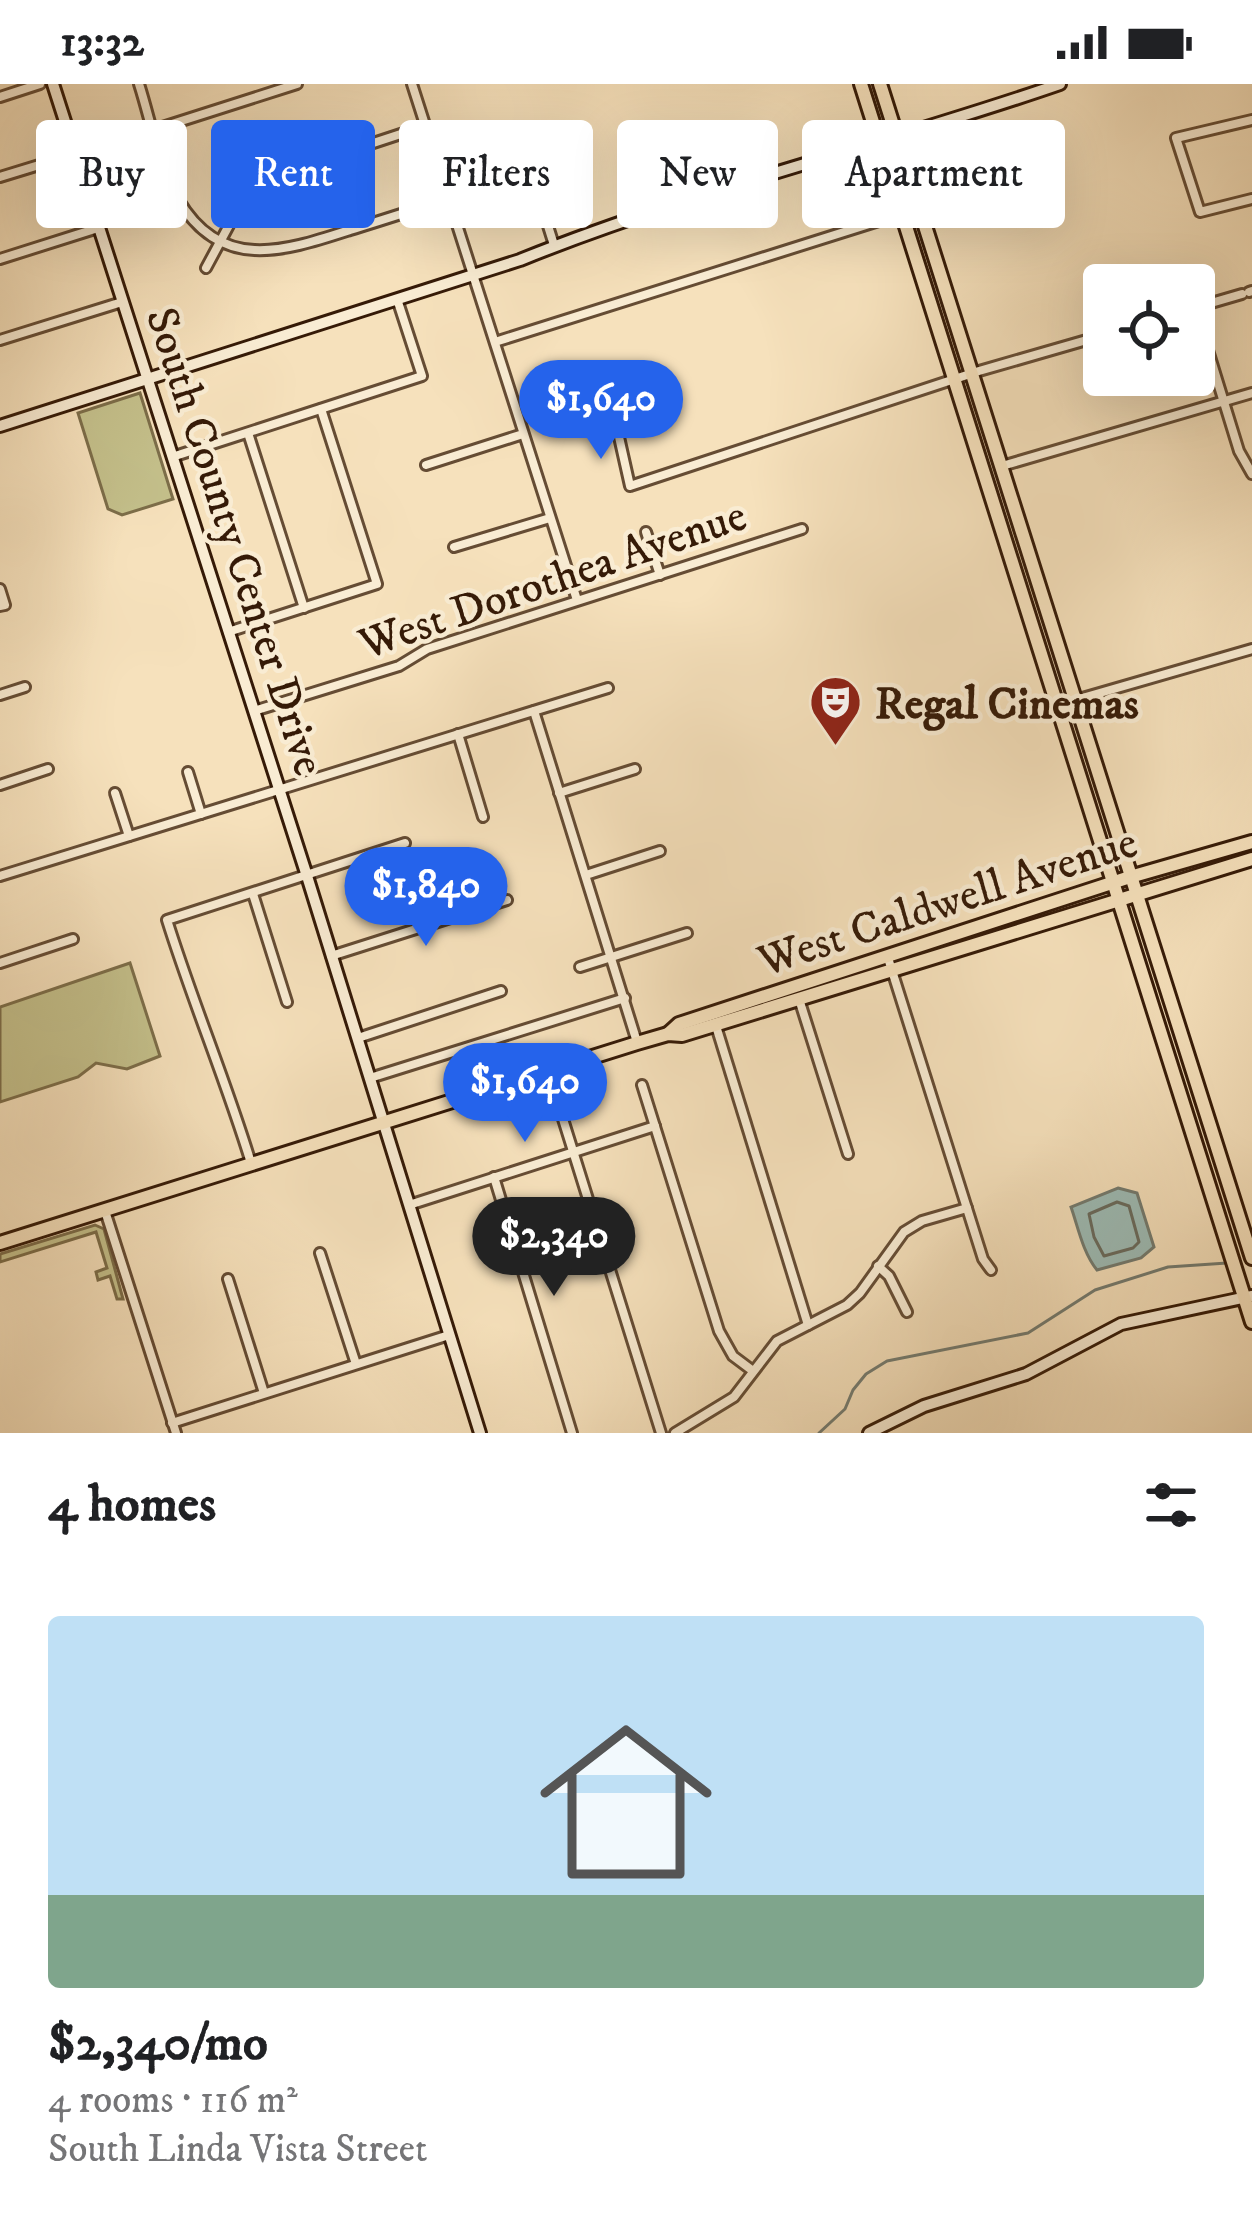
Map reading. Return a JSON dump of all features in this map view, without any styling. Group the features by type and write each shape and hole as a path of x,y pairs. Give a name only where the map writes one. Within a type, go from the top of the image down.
{"main road":[{"path":"861,84 873,120"},
{"path":"880,84 892,120"},
{"path":"908,228 1236,1274 1249,1294 1252,1322"},
{"path":"925,228 1250,1252"},
{"name":"West Caldwell Avenue","path":"0,1243 637,1043 682,1035 799,999 1130,877 1252,842"},
{"name":"West Caldwell Avenue","path":"668,1034 679,1024 779,992 1252,859"},
{"path":"716,1024 719,1016 766,1002 779,992"},
{"path":"1155,1012 1168,1026 1190,1096 1200,1101"},
{"path":"1186,1106 1195,1110 1218,1180 1232,1198"}],"street":[{"path":"0,97 40,84"},
{"name":"South County Center Drive","path":"53,84 64,120"},
{"path":"139,84 151,120"},
{"path":"185,120 297,84"},
{"path":"412,84 423,120"},
{"path":"937,120 1026,90 1060,84"},
{"path":"1252,120 1176,138 1200,212 1252,199"},
{"path":"206,268 241,203 270,177 399,134"},
{"path":"0,426 520,260 554,244 802,164"},
{"path":"0,178 36,166"},
{"path":"187,212 220,241 248,251 284,251 399,215"},
{"path":"0,259 95,228"},
{"name":"South County Center Drive","path":"98,228 480,1433"},
{"path":"458,228 577,600"},
{"path":"549,228 554,244"},
{"path":"495,342 856,228"},
{"path":"1215,302 1247,292"},
{"path":"172,457 422,376 397,299"},
{"path":"0,340 122,302"},
{"path":"617,428 630,486 1083,340"},
{"path":"1215,373 1239,451 1252,474"},
{"path":"1001,466 1252,393"},
{"path":"228,632 377,584 321,409"},
{"path":"248,433 304,608"},
{"path":"426,465 523,434"},
{"path":"454,547 550,518"},
{"name":"West Dorothea Avenue","path":"254,711 399,666 427,649 802,529"},
{"path":"646,532 660,574"},
{"path":"0,589 2,606"},
{"path":"1058,705 1252,649"},
{"path":"0,695 25,687"},
{"path":"0,876 608,688"},
{"path":"534,711 637,1043"},
{"path":"458,734 484,817"},
{"path":"0,785 49,769"},
{"path":"559,793 635,770"},
{"path":"188,772 201,814"},
{"path":"115,793 128,836"},
{"path":"251,1165 167,920 405,843"},
{"path":"586,875 661,851"},
{"path":"253,894 287,1002"},
{"path":"332,956 508,901"},
{"path":"580,967 687,933"},
{"path":"0,963 73,939"},
{"path":"890,964 983,1259 991,1270"},
{"path":"356,1038 501,991"},
{"path":"369,1078 625,998"},
{"path":"799,999 848,1154"},
{"path":"716,1024 808,1325"},
{"path":"548,1072 661,1433"},
{"path":"642,1085 719,1331 734,1356 753,1371"},
{"path":"409,1205 655,1126"},
{"path":"494,1178 572,1433"},
{"path":"675,1433 734,1397 777,1341 847,1305 904,1232 967,1208"},
{"path":"105,1210 174,1428 449,1335"},
{"path":"320,1253 356,1364"},
{"path":"878,1265 907,1312"},
{"path":"228,1279 264,1394"},
{"path":"869,1433 892,1419 1014,1379 1121,1324 1249,1294"},
{"path":"892,1419 897,1433"}],"shaded area":[{"path":"140,393 173,499 122,515 108,509 78,413"},
{"path":"130,963 160,1056 127,1069 96,1063 78,1077 0,1102 0,1007"},
{"path":"95,1225 104,1229 123,1299 117,1299 110,1276 98,1280 96,1272 107,1268 96,1232 0,1262 0,1254"}],"water":[{"path":"1118,1188 1137,1193 1154,1247 1141,1258 1097,1270 1084,1248 1071,1207"}],"waterway":[{"path":"819,1433 845,1409 866,1374 887,1361 1028,1333 1095,1290 1168,1267 1227,1263"}],"place":[{"name":"Regal Cinemas","path":"836,748"}]}
